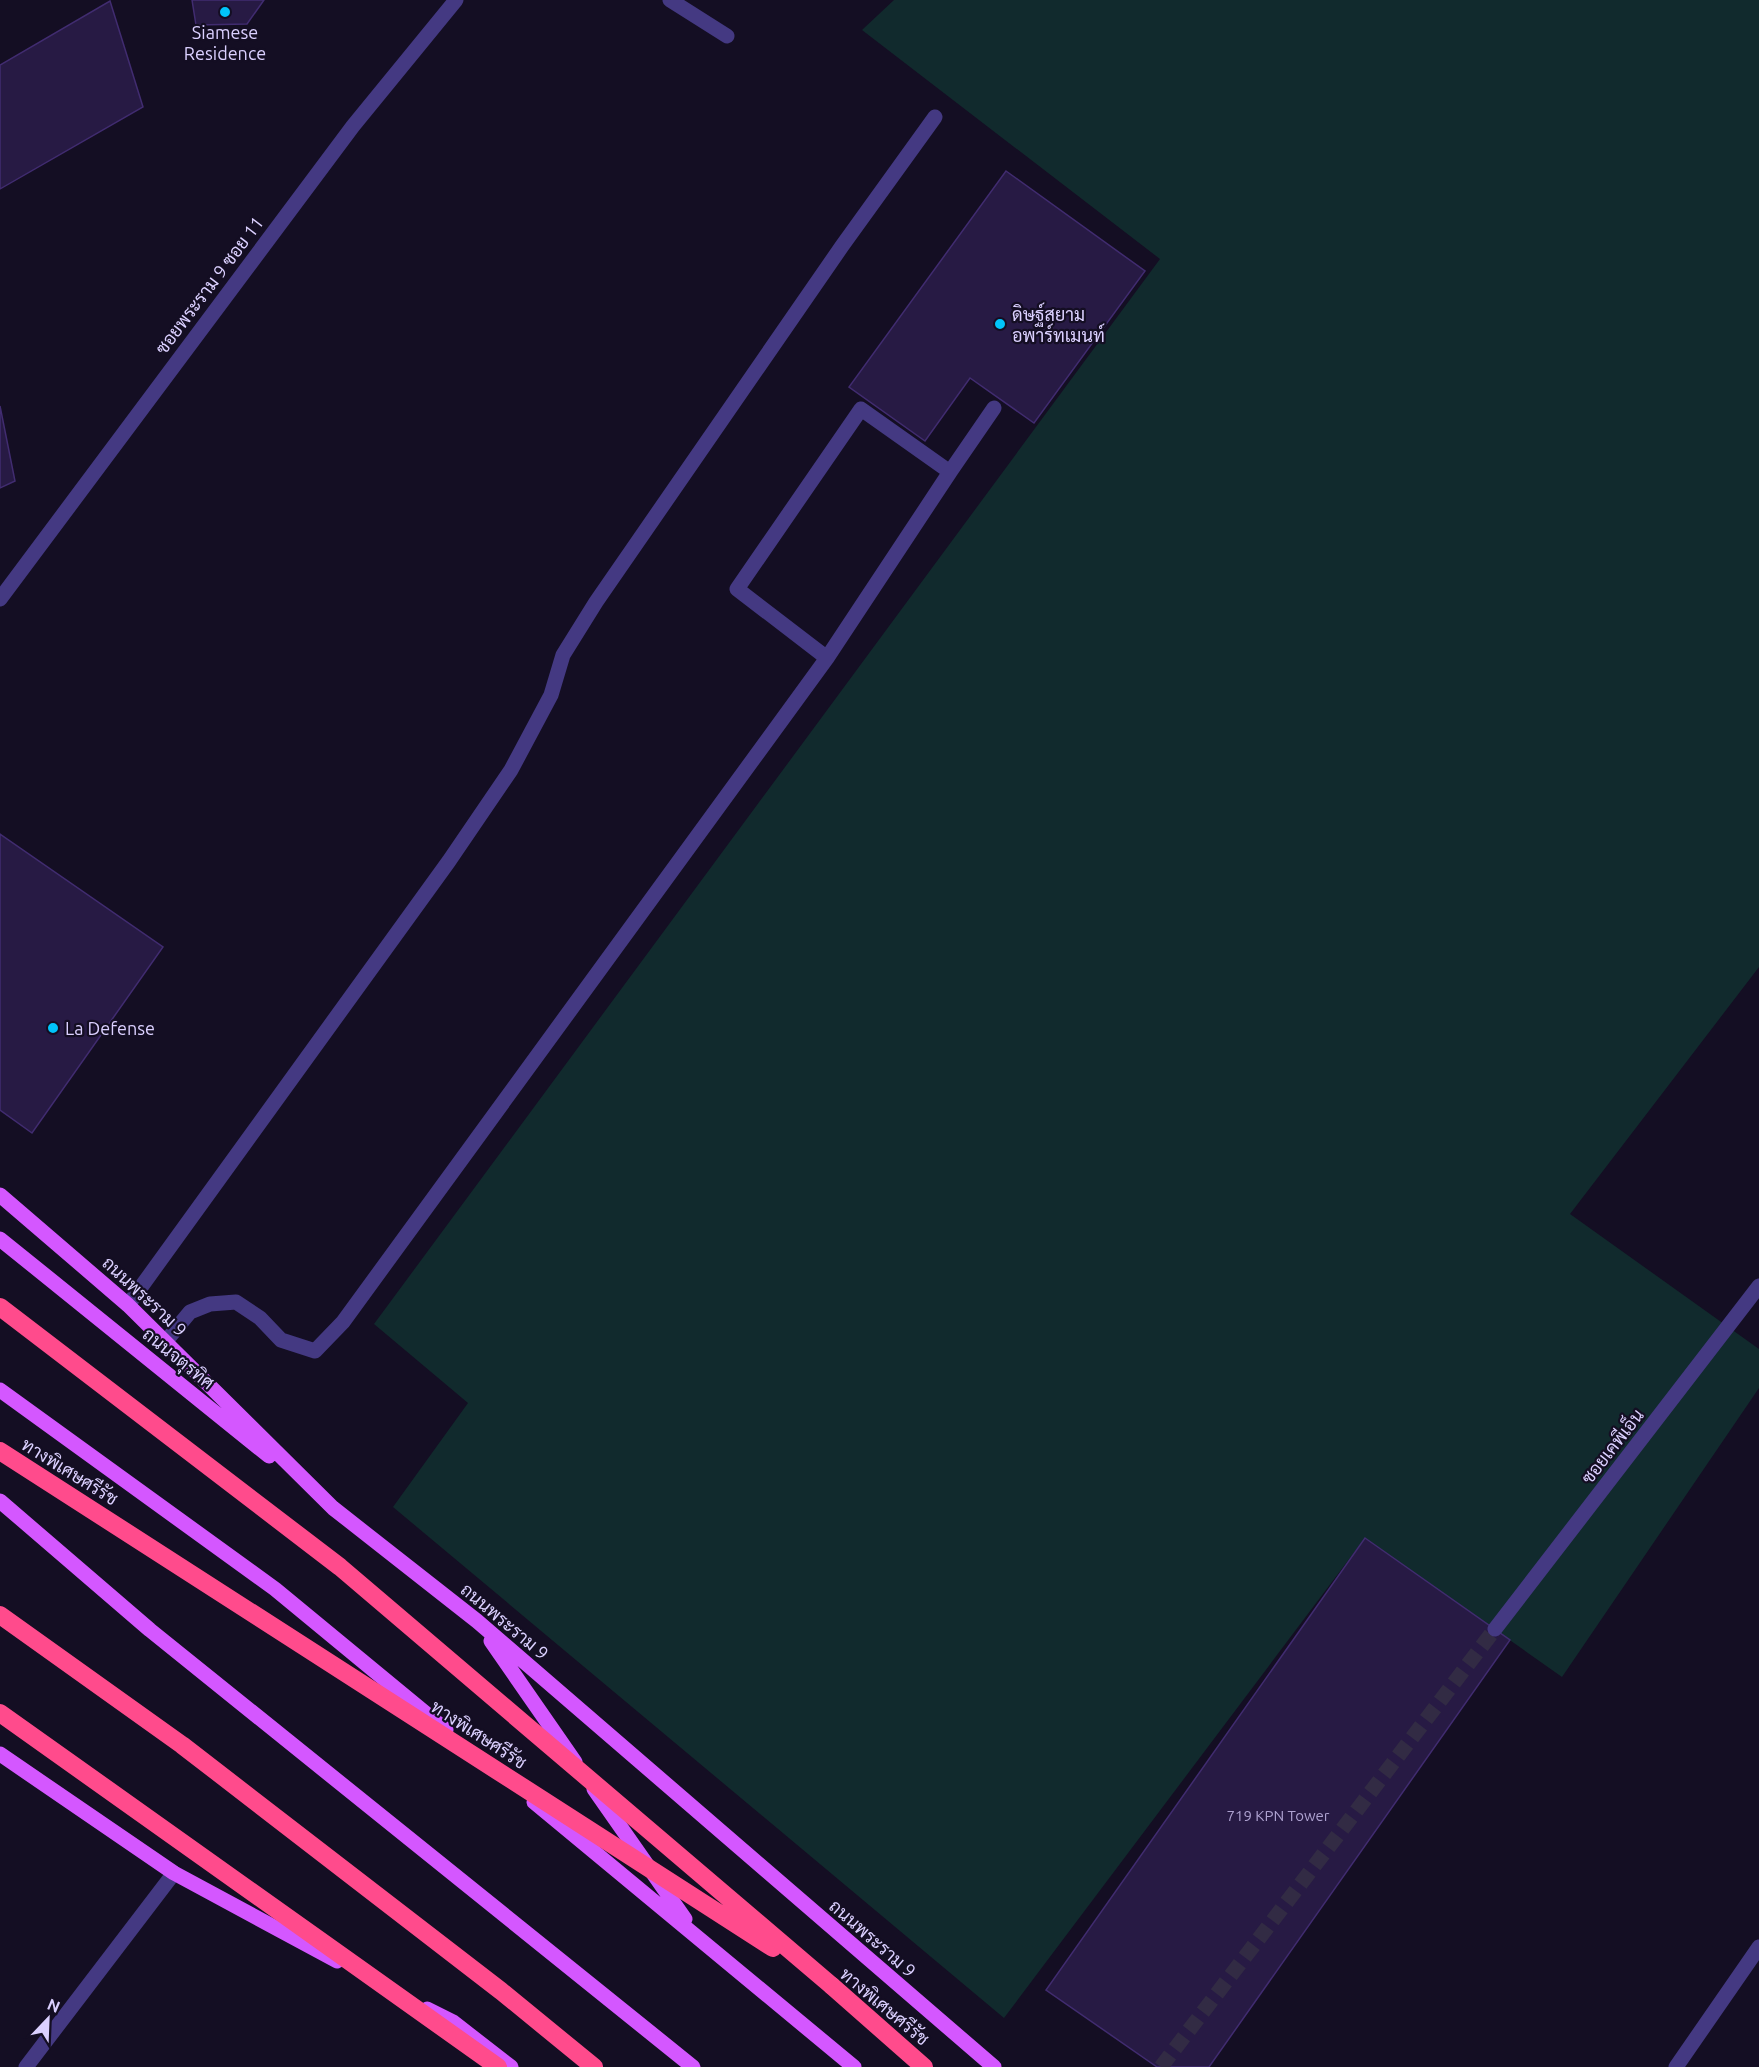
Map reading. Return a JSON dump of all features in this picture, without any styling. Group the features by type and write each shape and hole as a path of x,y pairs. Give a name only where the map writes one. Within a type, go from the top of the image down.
{"highway":[{"path":"0,1307 340,1567 832,1986"},
{"name":"ทางพิเศษศรีรัช","path":"0,1451 832,1986 924,2067"},
{"path":"0,1615 182,1745 501,1991 594,2067"},
{"path":"0,1713 498,2067"}],"main road":[{"name":"ถนนพระราม 9","path":"0,1195 128,1305 333,1508 477,1622 994,2067"},
{"name":"ถนนจตุรทิศ","path":"0,1239 333,1508"},
{"path":"0,1390 275,1589 854,2067"},
{"path":"0,1501 150,1630 693,2067"},
{"path":"477,1622 696,1935"},
{"path":"0,1754 174,1874 453,2022 511,2067"}],"street":[{"name":"ซอยพระราม 9 ซอย 11","path":"0,599 353,126 456,0"},
{"path":"670,0 728,36"},
{"path":"128,1305 449,861 512,770 551,695 563,655 596,602 835,255 935,117"},
{"path":"166,1341 190,1312 210,1304 236,1302 260,1318 281,1340 315,1351 343,1322 827,658 994,408"},
{"path":"827,658 737,589 861,410 950,472"},
{"name":"ซอยเคพีเอ็น","path":"1495,1629 1759,1286"},
{"path":"26,2067 174,1874"},
{"path":"1676,2067 1759,1947"}],"green space":[{"path":"894,0 1759,0 1759,967 1570,1214 1759,1349 1759,1388 1562,1677 1365,1538 1004,2018 393,1507 468,1403 374,1324 1160,259 862,30"}],"building":[{"name":"Siamese Residence","path":"192,0 264,0 247,24 196,25"},
{"path":"110,1 143,107 0,189 0,65"},
{"name":"ดิษฐ์สยาม อพาร์ทเมนท์","path":"1006,171 1145,271 1034,423 970,378 925,441 849,387"},
{"path":"0,406 15,481 0,488"},
{"name":"La Defense","path":"0,834 163,947 32,1133 0,1110"},
{"path":"1365,1538 1510,1640 1209,2067 1157,2067 1046,1990"}],"tunnel":[{"path":"1161,2067 1495,1629"}],"place":[{"name":"Siamese Residence","path":"225,12"},
{"name":"ดิษฐ์สยาม อพาร์ทเมนท์","path":"1000,324"},
{"name":"La Defense","path":"53,1028"}]}
